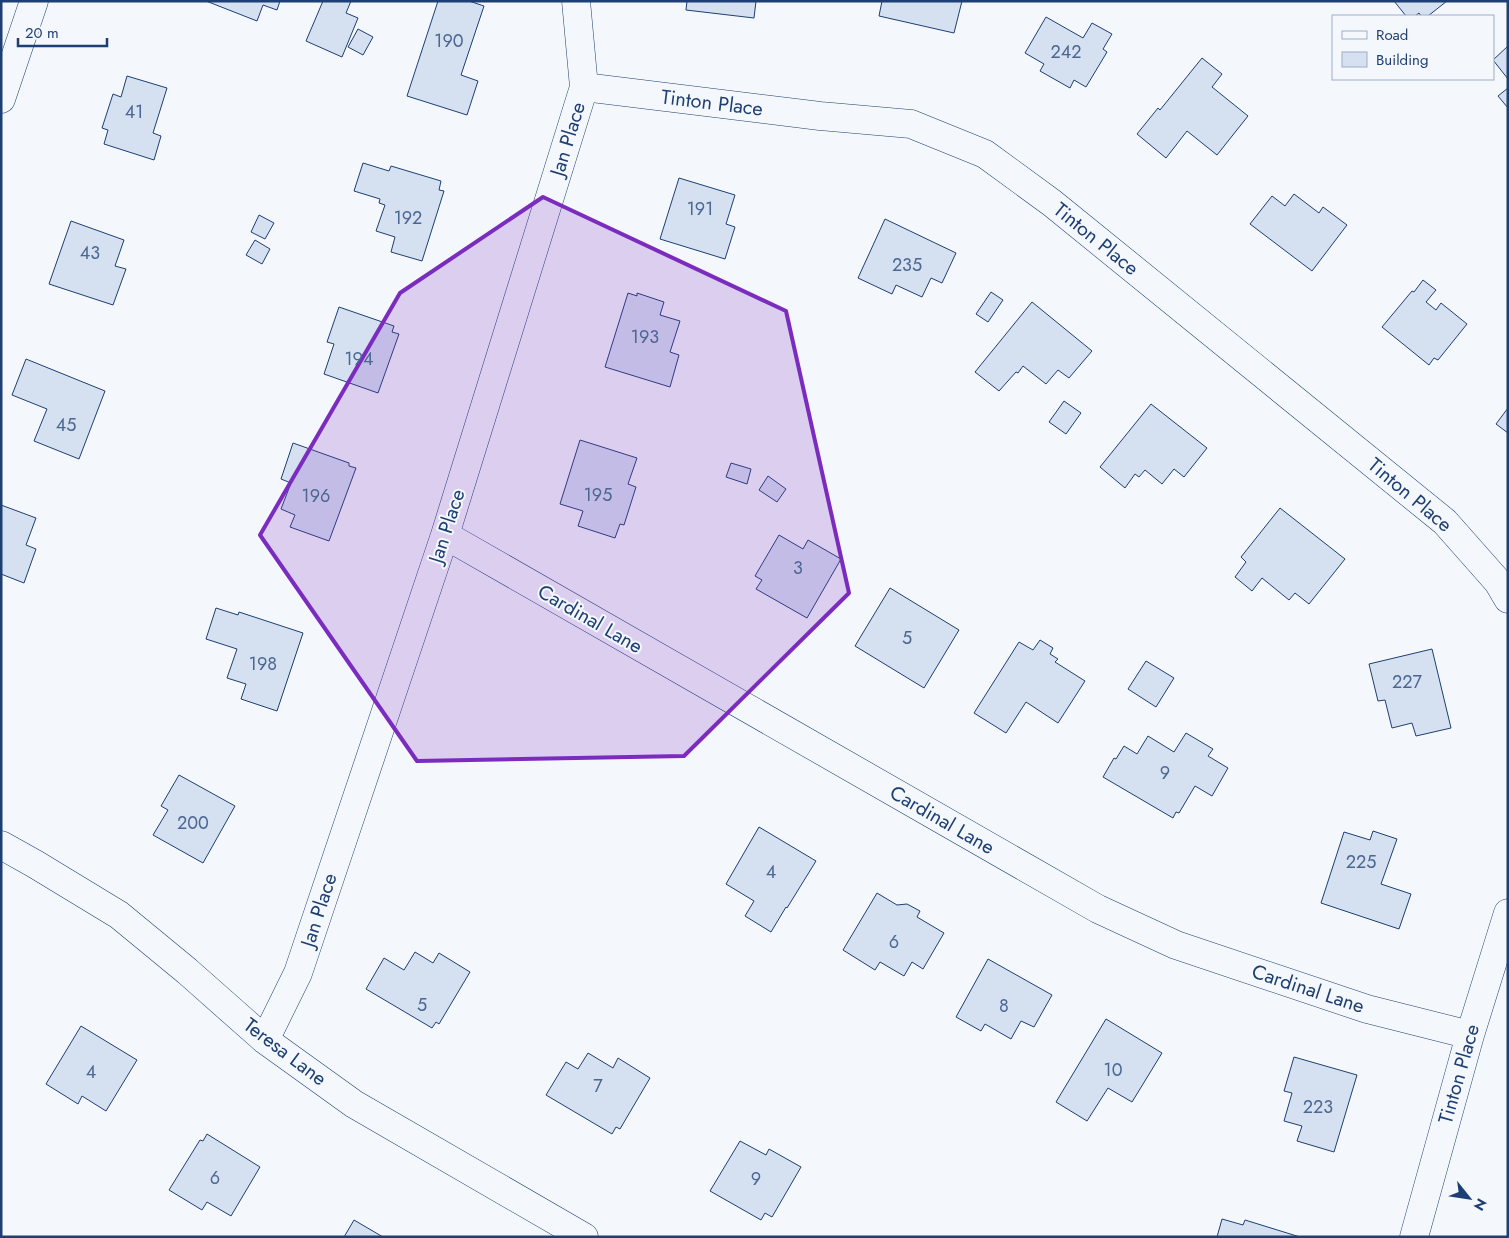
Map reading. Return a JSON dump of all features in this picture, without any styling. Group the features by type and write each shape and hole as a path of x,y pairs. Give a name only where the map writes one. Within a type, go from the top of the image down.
{"street":[{"path":"1,99 34,1"},
{"name":"Jan Place","path":"265,1040 298,973 444,535 584,87 576,1"},
{"name":"Tinton Place","path":"584,87 820,116 911,124 985,154 1052,203 1445,522 1498,582 1508,600"},
{"name":"Cardinal Lane","path":"444,535 1098,909 1176,945 1367,1009 1470,1034"},
{"name":"Teresa Lane","path":"1,845 119,915 187,971 265,1040 354,1104 584,1237"},
{"name":"Tinton Place","path":"1414,1237 1470,1034 1508,913"}],"highlighted area":[{"path":"543,197 786,311 849,593 684,756 417,761 260,535 400,293"}],"building":[{"path":"206,1 280,1 277,10 263,5 257,21"},
{"path":"323,1 351,1 346,13 358,18 342,57 306,41"},
{"path":"438,1 469,1 484,6 461,75 478,81 467,115 407,96"},
{"path":"687,1 756,1 754,18 686,10"},
{"path":"882,1 962,1 954,33 879,16"},
{"path":"1394,1 1447,1 1429,15 1420,15 1419,13 1416,15 1405,15"},
{"path":"1046,17 1083,38 1092,23 1112,34 1103,49 1107,52 1086,87 1074,80 1070,88 1040,71 1044,64 1025,53"},
{"path":"358,29 373,37 363,55 348,47"},
{"path":"1508,46 1508,79 1494,61"},
{"path":"1202,58 1222,74 1212,87 1248,116 1217,155 1187,131 1166,158 1137,134 1158,108 1160,110"},
{"path":"127,76 167,88 153,133 161,136 154,160 104,144 108,130 102,128 113,94 121,97"},
{"path":"1508,88 1508,108 1498,96"},
{"path":"363,163 389,171 391,166 441,181 439,190 444,191 422,261 391,252 395,237 376,231 385,205 379,203 380,199 354,191"},
{"path":"679,178 735,195 726,224 735,227 725,259 660,239"},
{"path":"1294,194 1319,213 1323,207 1347,225 1312,271 1250,224 1272,196 1285,206"},
{"path":"259,215 274,223 265,239 251,232"},
{"path":"885,219 956,253 942,283 931,278 922,297 896,285 892,294 858,278"},
{"path":"71,221 124,240 115,266 126,269 113,305 49,284"},
{"path":"255,240 270,249 262,264 246,255"},
{"path":"1423,280 1436,290 1426,302 1436,310 1441,303 1467,324 1438,360 1434,358 1429,365 1382,327"},
{"path":"991,292 1003,300 988,322 976,314"},
{"path":"628,293 637,296 637,293 664,302 660,315 680,321 670,352 679,355 670,387 605,367"},
{"path":"1032,302 1092,351 1069,378 1058,370 1046,384 1023,366 999,391 975,372"},
{"path":"339,307 394,326 392,332 399,334 378,393 324,374 334,344 327,342"},
{"path":"26,359 105,391 79,459 34,441 47,409 12,395"},
{"path":"1064,401 1081,413 1066,434 1049,422"},
{"path":"1151,404 1207,448 1184,477 1174,469 1162,484 1145,470 1139,477 1135,474 1125,488 1100,467"},
{"path":"1508,408 1508,433 1496,424"},
{"path":"580,440 637,458 628,484 636,487 624,525 620,524 615,538 578,526 583,511 560,504"},
{"path":"293,443 349,463 349,466 356,468 329,541 290,527 295,515 281,509 291,483 281,479"},
{"path":"731,463 751,469 747,484 726,477"},
{"path":"768,476 786,489 777,502 759,490"},
{"path":"1,505 36,518 26,545 36,549 24,583 1,574"},
{"path":"1280,508 1345,559 1309,604 1295,593 1289,600 1262,578 1252,591 1235,577 1246,562 1241,557"},
{"path":"779,535 803,549 808,540 841,559 807,618 756,589 762,580 755,576"},
{"path":"890,588 959,630 924,688 855,646"},
{"path":"216,608 238,615 239,612 303,633 277,711 241,699 246,684 227,678 237,649 206,639"},
{"path":"1040,640 1053,648 1050,654 1058,659 1055,662 1085,681 1058,723 1026,702 1006,733 974,713 1019,642 1033,650"},
{"path":"1432,649 1451,728 1416,736 1412,723 1392,728 1385,700 1378,701 1369,664"},
{"path":"1146,661 1174,678 1156,707 1128,689"},
{"path":"1186,733 1213,749 1208,756 1228,768 1212,796 1195,786 1179,813 1176,812 1173,818 1103,777 1114,758 1116,759 1124,746 1137,754 1148,736 1174,752"},
{"path":"179,775 235,806 203,863 153,835 168,810 161,806"},
{"path":"759,827 816,861 771,932 745,916 754,901 726,884"},
{"path":"1373,831 1397,839 1381,884 1411,894 1399,929 1321,903 1344,832 1370,840"},
{"path":"877,893 897,905 907,904 920,911 917,917 944,933 923,969 912,962 904,976 880,962 875,970 843,950"},
{"path":"415,952 433,963 439,953 470,972 439,1024 436,1022 432,1028 366,989 384,958 404,970"},
{"path":"988,959 1052,995 1034,1027 1021,1021 1011,1039 985,1024 981,1031 956,1017"},
{"path":"1106,1019 1162,1053 1132,1102 1108,1088 1087,1121 1056,1102"},
{"path":"81,1026 137,1060 106,1111 82,1096 78,1104 46,1084"},
{"path":"588,1053 613,1068 618,1058 650,1078 620,1129 616,1127 612,1134 546,1095 566,1062 578,1069"},
{"path":"1294,1057 1357,1075 1334,1152 1297,1141 1302,1126 1284,1121 1292,1093 1284,1091"},
{"path":"207,1134 260,1167 231,1216 207,1202 202,1210 169,1190 200,1140 203,1141"},
{"path":"740,1141 766,1155 769,1149 801,1167 772,1217 765,1213 761,1220 710,1191"},
{"path":"1222,1219 1243,1225 1245,1220 1300,1237 1217,1237"},
{"path":"354,1220 383,1237 344,1237"}]}
